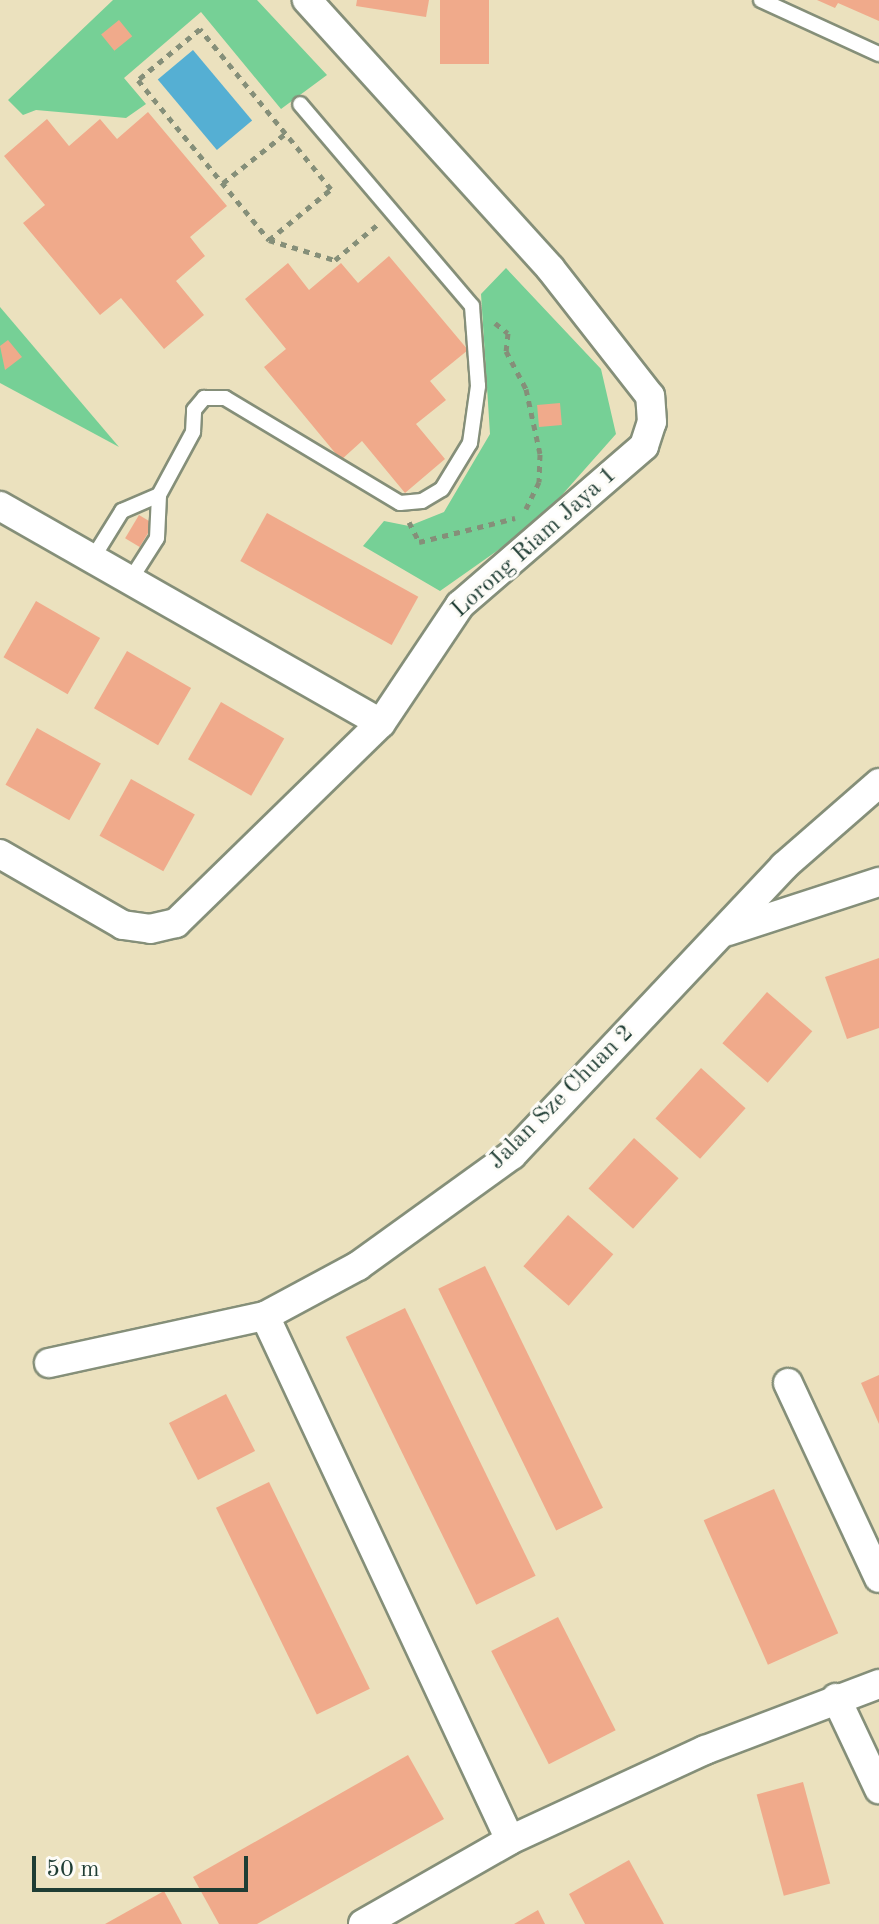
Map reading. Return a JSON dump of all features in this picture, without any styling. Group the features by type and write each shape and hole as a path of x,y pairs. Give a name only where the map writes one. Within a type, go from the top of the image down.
{"street":[{"name":"Lorong Riam Jaya 1","path":"0,854 123,925 150,929 176,923 381,723 460,605 644,446 652,422 650,396 550,268 307,0"},
{"path":"0,506 91,562 381,723"},
{"name":"Jalan Sze Chuan 2","path":"49,1363 265,1316 358,1266 512,1155 784,866 879,783"},
{"path":"725,932 879,882"},
{"path":"265,1316 510,1840"},
{"path":"788,1383 879,1578"},
{"path":"363,1924 510,1840 705,1750 879,1684"},
{"path":"836,1698 879,1789"}],"lane":[{"path":"761,0 879,54"},
{"path":"128,583 157,538 159,495 193,432 194,410 204,398 225,398 400,503 422,501 442,489 470,443 478,386 472,306 300,104"},
{"path":"91,562 122,511 159,495"}],"path":[{"path":"269,240 331,189 200,29 138,80 269,240 335,260 392,212"},
{"path":"223,183 286,133"},
{"path":"400,503 419,542 514,519 528,507 539,482 540,454 526,389 506,351 508,333 472,306"}],"green space":[{"path":"113,0 257,0 327,75 281,109 201,12 124,78 146,104 126,118 36,110 23,115 8,100"},
{"path":"506,268 601,369 616,434 538,522 440,591 363,546 384,521 409,526 444,512 490,434 481,294"},
{"path":"0,307 119,447 0,383"}],"water":[{"path":"193,50 252,120 217,150 158,80"}],"building":[{"path":"357,0 429,0 426,17 356,6"},
{"path":"440,0 489,0 489,64 440,64"},
{"path":"817,0 879,0 879,21 838,3 835,8"},
{"path":"119,20 132,36 114,51 101,34"},
{"path":"148,112 227,206 190,237 205,256 176,281 204,315 164,349 121,298 100,315 23,223 45,205 4,156 47,119 69,146 100,119 117,139"},
{"path":"389,256 468,350 430,381 446,400 416,424 445,459 405,493 362,441 341,460 264,367 286,349 245,299 288,263 309,290 341,263 358,283"},
{"path":"8,340 22,357 5,370 0,346"},
{"path":"560,403 562,425 539,427 537,405"},
{"path":"267,513 418,597 392,645 240,561"},
{"path":"139,515 154,524 140,547 125,538"},
{"path":"36,601 100,638 68,694 4,657"},
{"path":"127,651 191,688 158,745 94,708"},
{"path":"221,702 284,738 251,796 188,759"},
{"path":"37,728 101,763 69,820 5,785"},
{"path":"131,779 195,814 163,871 99,836"},
{"path":"879,958 879,1028 847,1039 825,977"},
{"path":"767,992 812,1031 768,1083 722,1043"},
{"path":"701,1068 746,1108 700,1159 655,1119"},
{"path":"634,1138 679,1178 633,1229 588,1189"},
{"path":"568,1215 613,1254 569,1306 523,1266"},
{"path":"485,1266 603,1508 556,1531 438,1289"},
{"path":"405,1308 536,1576 476,1605 346,1337"},
{"path":"879,1375 879,1424 861,1383"},
{"path":"226,1394 255,1451 198,1480 169,1423"},
{"path":"269,1482 370,1689 317,1715 216,1508"},
{"path":"774,1489 838,1633 768,1665 704,1520"},
{"path":"558,1617 616,1730 549,1764 491,1651"},
{"path":"408,1755 444,1819 257,1924 219,1924 193,1877"},
{"path":"803,1782 830,1883 784,1896 757,1794"},
{"path":"629,1860 664,1924 585,1924 569,1894"},
{"path":"164,1891 182,1924 105,1924"},
{"path":"538,1910 545,1924 514,1924"}]}
